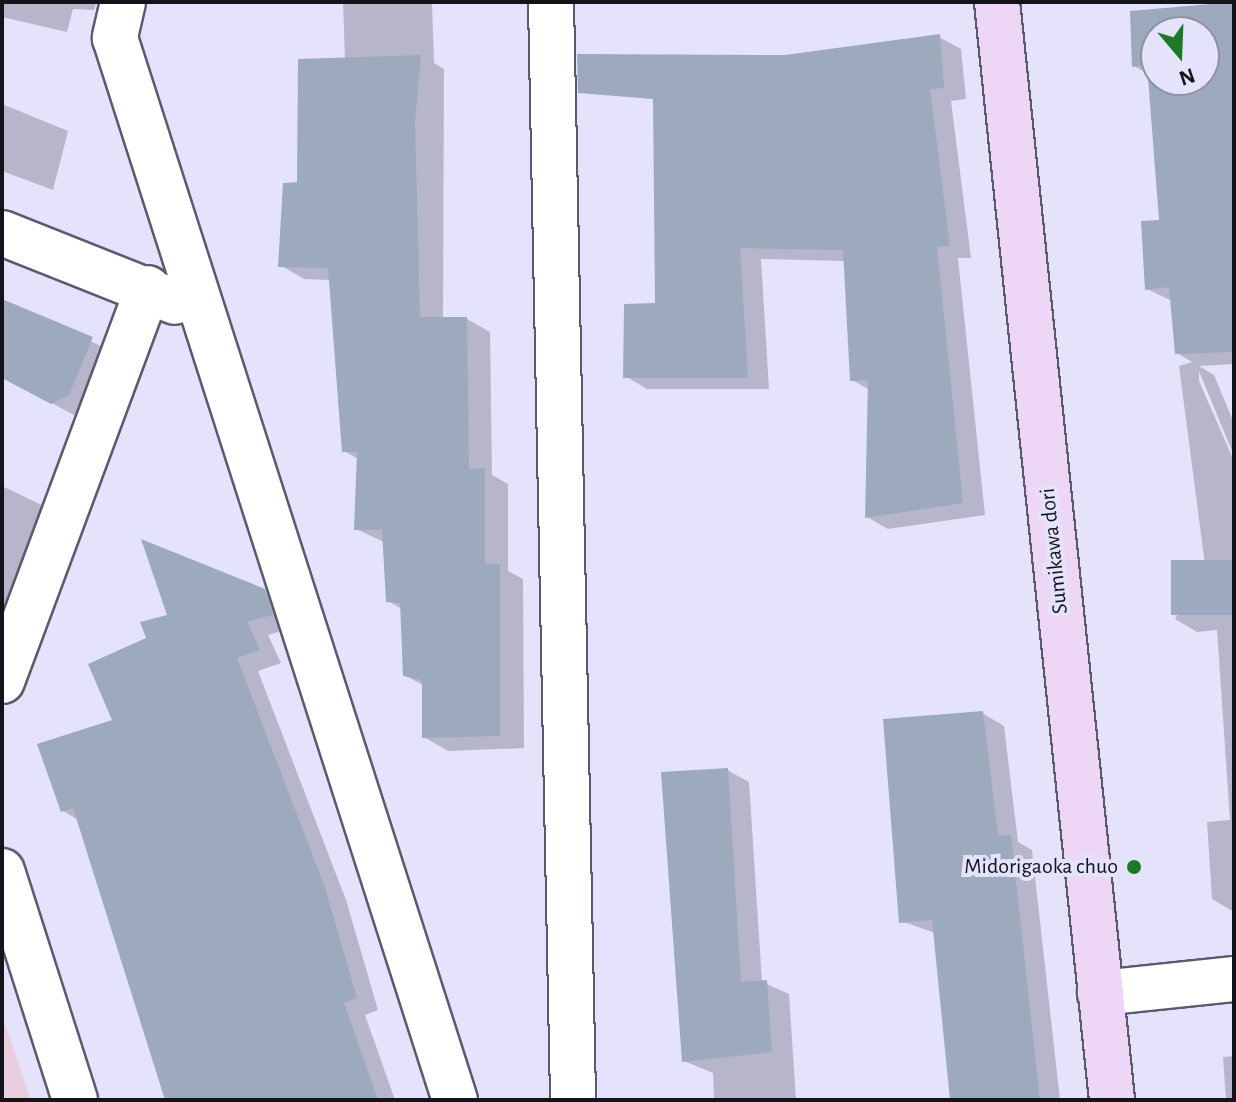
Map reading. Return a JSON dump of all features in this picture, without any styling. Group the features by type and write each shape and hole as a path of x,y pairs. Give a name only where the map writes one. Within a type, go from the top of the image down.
{"street":[{"path":"123,2 115,38 455,1100"},
{"path":"551,2 573,1100"},
{"name":"Sumikawa dori","path":"997,2 1112,1100"},
{"path":"2,233 148,288 202,316"},
{"path":"2,681 148,288"},
{"path":"2,871 75,1100"},
{"path":"1100,993 1234,979"}],"shaded area":[{"path":"2,1015 31,1100 2,1100"}],"building":[{"path":"1234,2 1234,352 1175,354 1169,287 1145,290 1141,221 1159,220 1149,96 1220,96 1220,16 1140,16 1140,66 1132,67 1130,11"},
{"path":"940,34 944,88 930,89 950,246 937,247 963,503 865,518 868,380 850,381 843,250 740,248 748,378 623,378 624,304 655,303 653,99 578,93 577,54 785,55"},
{"path":"421,55 415,123 420,317 467,317 469,469 485,468 485,564 500,564 500,736 422,738 422,680 403,676 400,603 386,602 382,530 354,530 357,452 342,452 328,268 278,267 283,183 297,182 298,59"},
{"path":"2,299 93,337 69,395 51,404 2,378"},
{"path":"141,539 265,589 273,615 247,622 260,650 237,658 324,885 357,998 344,1003 378,1100 165,1100 73,808 61,812 37,744 112,720 88,664 146,638 140,622 167,615"},
{"path":"1171,560 1234,560 1234,615 1171,615"},
{"path":"983,711 998,836 1011,835 1040,1100 950,1100 932,920 899,923 883,719"},
{"path":"728,768 741,982 767,980 772,1052 682,1062 661,772"}],"place":[{"name":"Midorigaoka chuo","path":"1134,867"}]}
